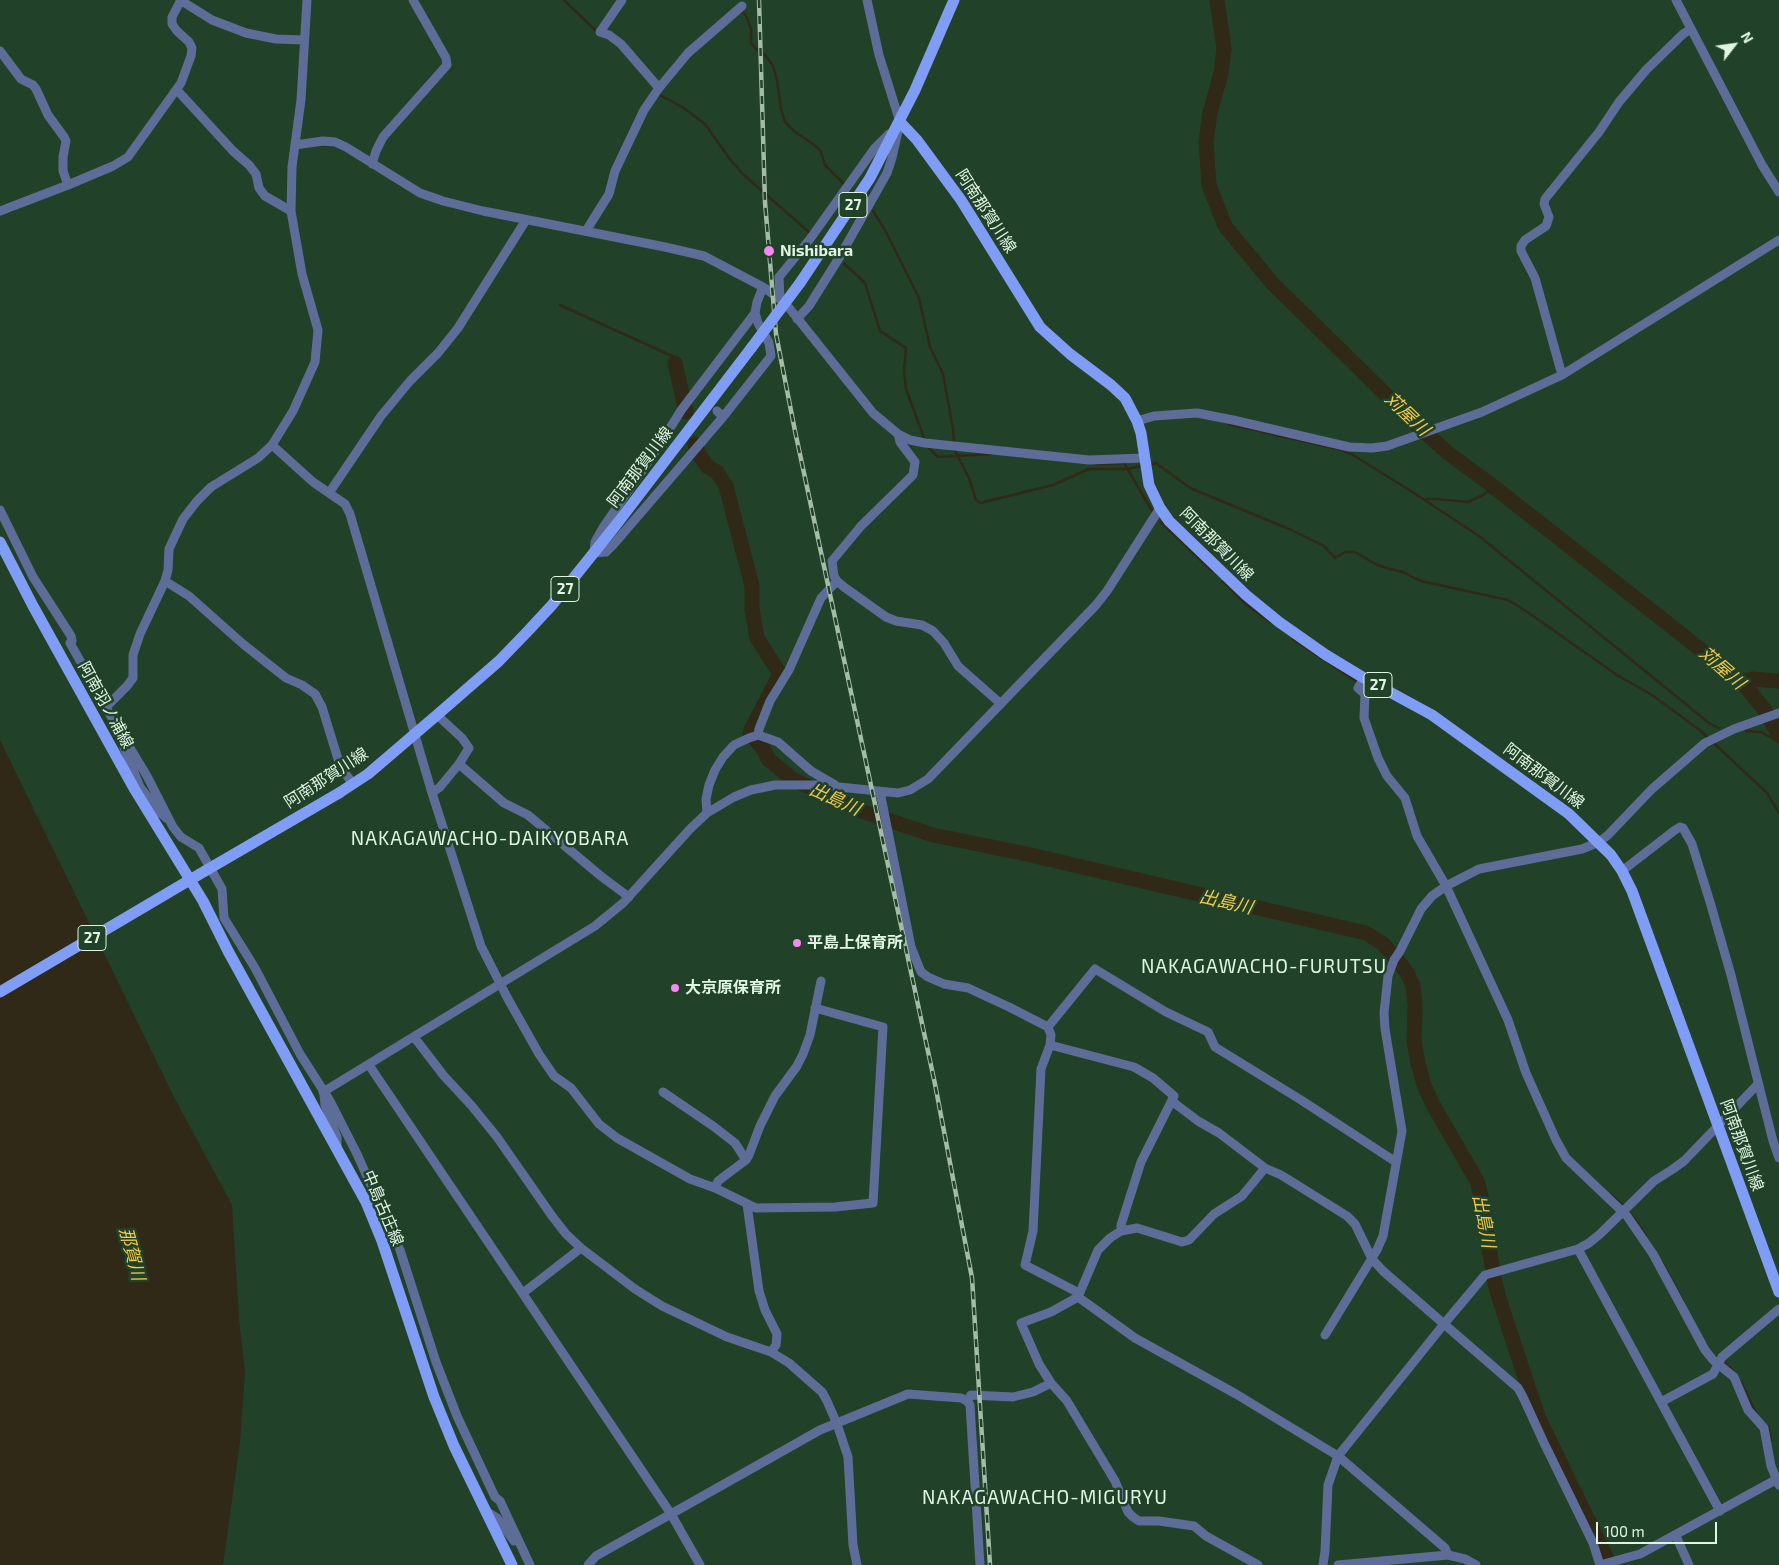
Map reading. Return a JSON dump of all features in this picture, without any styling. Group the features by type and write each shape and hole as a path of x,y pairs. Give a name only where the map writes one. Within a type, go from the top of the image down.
{"main road":[{"path":"900,122 949,16 954,0"},
{"name":"阿南那賀川線","path":"0,992 353,784 368,774 499,661 552,605 594,553 800,283 870,178 900,122 917,140 961,200 1040,327 1125,398 1141,433 1149,485 1160,508 1169,521 1246,595 1279,622 1362,682 1432,715 1569,814 1611,855 1632,891 1779,1292"},
{"name":"阿南羽ノ浦線","path":"0,542 29,598 138,788 188,882"},
{"name":"中島古庄線","path":"188,882 337,1147 369,1210 382,1241 434,1397 454,1446 512,1565"}],"street":[{"path":"0,211 68,185 113,166 128,157 181,83 191,56 192,48 189,42 172,24 172,17 180,0 212,20 246,34 304,40"},
{"path":"106,707 133,678 133,654 140,634 165,581 170,549 182,519 211,487 258,458 272,445 293,411 315,362 318,330 302,274 290,211 292,167 301,100 307,0"},
{"path":"372,164 383,138 447,65 446,58 413,0"},
{"path":"622,0 600,32 609,35 622,44 657,91"},
{"path":"797,319 809,306 887,173 900,122 879,54 867,0"},
{"path":"1676,0 1762,165 1779,192"},
{"path":"586,231 609,194 615,171 628,143 644,110 657,91 688,53 740,8"},
{"path":"1562,375 1535,278 1521,251 1521,246 1525,240 1546,226 1549,217 1544,204 1545,199 1599,132 1619,102 1646,70 1683,34 1691,29"},
{"path":"0,51 21,79 33,85 36,89 48,115 64,137 66,141 63,171 68,185"},
{"path":"176,90 232,151 249,165 256,174 259,188 265,196 290,211"},
{"path":"780,299 779,277 810,240 874,149 900,122"},
{"path":"295,145 323,141 336,142 346,146 420,193 459,205 704,256 763,287 780,299 873,414 898,434 910,440 925,444 1080,459 1144,458"},
{"path":"329,493 381,416 458,328 526,220"},
{"path":"1137,421 1154,416 1197,413 1349,447 1372,448 1387,446 1482,412 1562,375 1779,240"},
{"path":"755,313 758,323 769,343 770,356 720,414 697,447 613,545 606,552 594,553 595,542 604,526 655,452 684,405 698,395 755,313 763,287"},
{"path":"898,434 900,442 915,462 913,475 861,526 832,561 836,582 886,617 922,626 933,631 944,643 958,666 1001,704"},
{"path":"272,445 306,476 345,504 350,514 432,793 481,946 539,1054 554,1076 571,1088 599,1124 617,1138 690,1179 715,1188 756,1208 835,1207 873,1203 883,1027 815,1008"},
{"path":"323,1092 595,926 629,897 690,829 707,813 734,797 751,790 775,785 819,785 898,793 910,790 928,779 1107,592 1160,508"},
{"path":"0,510 33,576 71,636 72,641 70,643 147,776 173,827 182,837 199,848 222,889 224,918 255,968 300,1054 330,1101 372,1186 400,1250 436,1362 456,1416 495,1497 500,1501 531,1565"},
{"path":"165,581 194,600 243,644 286,678 302,685 315,694 322,707 338,759 353,784"},
{"path":"758,735 770,701 789,670 818,603 825,592 836,582"},
{"path":"1173,1102 1198,1121 1219,1133 1265,1168 1281,1175 1347,1216 1356,1224 1372,1259 1383,1271 1518,1388 1602,1565 1640,1554 1778,1480 1767,1451 1764,1428 1748,1410 1734,1377 1720,1361 1713,1360 1705,1350 1653,1254 1625,1209 1566,1158 1556,1140 1526,1073 1508,1020 1448,885 1417,836 1405,798 1387,776 1378,758 1364,718 1365,694 1358,688 1362,682"},
{"path":"1324,1335 1372,1259 1383,1236 1402,1131 1385,1029 1384,1013 1388,976 1421,909 1432,896 1448,885 1479,869 1582,849 1599,842 1652,789 1705,743 1734,728 1779,713"},
{"path":"432,793 440,788 469,748 462,738 437,715"},
{"path":"112,718 138,788 160,813 170,820"},
{"path":"707,813 706,799 715,770 734,746 758,735 778,742 811,771 840,787"},
{"path":"459,764 504,803 528,815 617,890 629,897"},
{"path":"880,792 911,947 921,972 928,978 944,984 968,988 1009,1007 1048,1028 1051,1035 1050,1045 1041,1069 1034,1231 1025,1265 1079,1295 1135,1338 1236,1394 1338,1456 1444,1548 1448,1555"},
{"path":"1622,871 1675,830 1680,827 1683,828 1692,844 1710,902 1779,1158"},
{"path":"1048,1028 1095,969 1166,1012 1208,1032 1215,1047 1396,1162"},
{"path":"715,1188 718,1181 746,1160 775,1096 804,1054 821,980"},
{"path":"414,1037 444,1076 497,1137 562,1228 582,1248 634,1289 662,1306 727,1337 771,1352 789,1363 822,1392 837,1424 848,1457 853,1545 857,1565"},
{"path":"1050,1045 1134,1067 1152,1078 1174,1096 1173,1102 1141,1162 1121,1225 1121,1231"},
{"path":"369,1064 671,1514 700,1565"},
{"path":"1323,1565 1328,1485 1338,1456 1480,1279 1484,1275 1493,1272 1578,1249 1600,1234 1654,1180 1684,1161 1758,1084"},
{"path":"323,1092 337,1136 337,1147"},
{"path":"663,1092 735,1143 746,1160"},
{"path":"1258,1565 1206,1536 1194,1526 1159,1520 1139,1521 1128,1512 1115,1481 1067,1401 1051,1383 1039,1364 1022,1323 1051,1312 1079,1295 1098,1250 1110,1238 1121,1231 1137,1228 1182,1242 1188,1240 1214,1214 1242,1196 1265,1168"},
{"path":"747,1204 759,1291 765,1310 777,1334 776,1344 771,1352"},
{"path":"523,1293 582,1248"},
{"path":"1578,1249 1720,1511"},
{"path":"1661,1402 1713,1374 1720,1361 1779,1309"},
{"path":"967,1401 971,1395 1014,1397 1033,1392 1051,1383"},
{"path":"588,1565 596,1556 820,1430 908,1394 961,1398 970,1405 972,1412 980,1565"},
{"path":"486,1511 497,1518 525,1555"},
{"path":"1676,1536 1689,1565"},
{"path":"1338,1565 1448,1555 1465,1559 1476,1565"}],"water":[{"name":"那賀川","path":"0,740 174,1097 232,1205 239,1319 245,1371 240,1442 223,1565 0,1565"}],"waterway":[{"path":"564,0 597,32"},
{"name":"苅屋川","path":"1217,0 1224,48 1221,73 1210,113 1206,142 1209,185 1225,226 1273,284 1416,424 1448,453 1742,682 1764,709 1779,735"},
{"path":"742,10 751,29 751,43 766,56 773,66 785,122 820,150 825,165 845,185"},
{"path":"658,94 682,107 705,124 732,162 745,176 810,233"},
{"path":"873,211 886,232 919,298 930,347 943,374 954,442"},
{"path":"844,264 865,283 880,331 906,348 904,371 906,389 924,438"},
{"path":"560,305 672,356 675,363"},
{"name":"出島川","path":"675,363 686,412"},
{"path":"1228,424 1342,450 1353,455 1479,536 1709,723 1719,728"},
{"name":"出島川","path":"695,444 699,455 708,467 717,472 726,486 752,586 752,609 757,638 780,674 750,733 764,750 768,759 792,779 861,811 933,835 1022,853 1366,933 1382,943 1399,962 1413,985 1415,1006 1414,1041 1424,1085 1432,1103 1477,1181 1494,1279 1539,1419 1610,1565"},
{"path":"929,448 938,457 991,454"},
{"path":"955,451 969,478 976,500 980,503 1053,485 1089,469 1127,469 1142,466"},
{"path":"1096,464 1124,463 1152,511"},
{"path":"1150,465 1156,463 1190,488 1289,529 1324,546 1335,558 1345,552 1355,552 1377,565 1403,572 1421,581 1508,600 1617,675 1652,695 1701,731 1767,793 1779,813"},
{"path":"1426,499 1468,502 1494,487"},
{"path":"1161,522 1212,571"},
{"path":"1223,581 1246,604 1270,622"},
{"path":"1293,639 1359,683"},
{"path":"1742,682 1752,679 1779,681"},
{"path":"1746,731 1761,732 1779,742"},
{"path":"1611,1195 1624,1206"},
{"path":"1628,1210 1646,1236"},
{"path":"1662,1262 1683,1301"},
{"path":"1723,1361 1735,1373"},
{"path":"1741,1382 1756,1413"},
{"path":"1768,1426 1771,1440"}],"railway":[{"path":"759,0 765,202 776,334 795,431 935,1084 972,1278 990,1565"}],"place":[{"name":"Nishibara","path":"769,251"},
{"name":"平島上保育所","path":"797,943"},
{"name":"大京原保育所","path":"675,988"}],"district":[{"name":"NAKAGAWACHO-DAIKYOBARA","path":"490,839"},
{"name":"NAKAGAWACHO-FURUTSU","path":"1264,967"},
{"name":"NAKAGAWACHO-MIGURYU","path":"1045,1498"}]}
